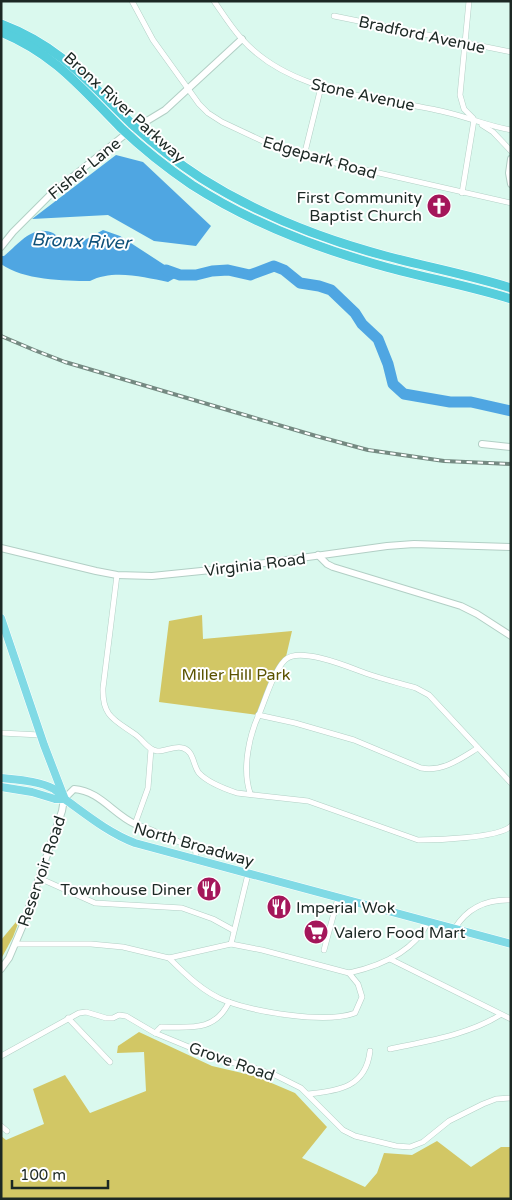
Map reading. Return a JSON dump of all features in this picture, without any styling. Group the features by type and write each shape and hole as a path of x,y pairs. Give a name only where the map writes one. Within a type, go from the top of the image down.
{"highway":[{"name":"Bronx River Parkway","path":"1,24 32,39 67,61 89,80 135,127 163,151 202,179 242,202 285,222 362,249 511,288"},
{"name":"Bronx River Parkway","path":"1,32 33,47 56,64 154,157 192,185 232,209 275,229 363,261 472,288 511,300"}],"main road":[{"path":"1,618 6,645 64,799 55,799 32,792 1,787"},
{"name":"North Broadway","path":"1,778 45,785 57,790 64,799 125,839 195,860 511,944"}],"street":[{"name":"Edgepark Road","path":"132,1 152,40 204,109 222,122 268,144 304,156 511,203"},
{"name":"Stone Avenue","path":"214,1 242,39 278,68 296,79 321,87 442,111 511,130"},
{"path":"469,1 460,96 464,109 474,120 493,132 511,151"},
{"name":"Bradford Avenue","path":"334,16 511,52"},
{"name":"Fisher Lane","path":"1,247 13,232 51,194 135,127 162,112 242,39"},
{"path":"304,156 321,87"},
{"path":"462,193 474,120"},
{"path":"511,159 509,173 511,184"},
{"path":"482,444 511,447"},
{"name":"Virginia Road","path":"1,548 96,572 152,576 265,564 387,546 414,544 511,547"},
{"path":"318,556 326,564 333,567 461,606 511,636"},
{"path":"117,575 103,688 103,702 111,718 136,735 151,749 158,752 177,747 183,748 191,754 196,768 204,777 230,790 308,801 418,840 493,834 502,832 511,826"},
{"path":"250,793 246,778 247,768 251,740 258,715 286,659 295,656 313,657 416,688 429,695 511,783"},
{"path":"258,715 295,723 354,740 430,770 453,763 478,748"},
{"path":"1,733 40,735"},
{"path":"135,824 148,788 151,749"},
{"path":"64,799 74,789 82,790 105,802 118,815 135,824 193,848 196,852 195,860"},
{"name":"Reservoir Road","path":"1,969 16,944 62,811 64,799"},
{"path":"231,941 248,874"},
{"path":"39,878 95,903 182,908 213,919 233,930"},
{"path":"324,950 338,898"},
{"path":"455,928 461,917 478,906 491,901 511,900"},
{"path":"168,958 231,941 349,973 363,970 390,959 415,942 422,934 428,922"},
{"path":"16,944 91,944 123,947 168,958 200,986 229,1002 279,1014 301,1016 345,1017 355,1013 362,997 358,984 349,973"},
{"path":"390,959 511,1019"},
{"name":"Grove Road","path":"155,1033 161,1027 191,1028 212,1023 224,1014 229,1002"},
{"name":"Grove Road","path":"1,1056 68,1018 86,1012 106,1018 120,1015 126,1016 155,1033 218,1059 251,1067 293,1083 308,1094 343,1130 355,1136 396,1146 410,1147 423,1142 449,1121 496,1099 511,1098"},
{"path":"390,1049 474,1028 500,1015"},
{"path":"68,1018 110,1062"},
{"path":"308,1094 328,1092 343,1088 354,1082 368,1065 370,1051"},
{"path":"1,1126 7,1131"}],"green space":[{"name":"Miller Hill Park","path":"202,615 203,639 292,631 285,661 258,715 159,702 169,621"},
{"path":"21,916 13,937 1,959 1,940"},
{"path":"139,1032 212,1066 255,1076 295,1093 327,1127 302,1158 365,1187 377,1173 384,1153 412,1155 437,1141 471,1167 501,1147 511,1147 511,1199 1,1199 1,1136 6,1140 44,1124 33,1089 65,1075 90,1113 146,1091 144,1052 117,1053 118,1046"}],"water":[{"path":"116,155 143,162 211,226 196,246 154,241 108,215 32,219"},
{"name":"Bronx River","path":"103,230 120,236 180,275 168,282 129,275 109,275 90,281 68,281 32,276 1,264 1,256 4,256 26,237 38,231 53,233 65,244 70,244 89,238"}],"waterway":[{"name":"Bronx River","path":"166,270 180,275 196,275 228,270 250,275 274,266 284,270 300,283 331,290 355,313 362,324 378,339 388,364 393,384 404,394 450,402 471,402 511,411"}],"railway":[{"path":"1,336 65,362 368,450 444,461 511,464"}],"place":[{"name":"First Community Baptist Church","path":"439,206"},
{"name":"Townhouse Diner","path":"209,889"},
{"name":"Imperial Wok","path":"279,907"},
{"name":"Valero Food Mart","path":"316,932"}]}
